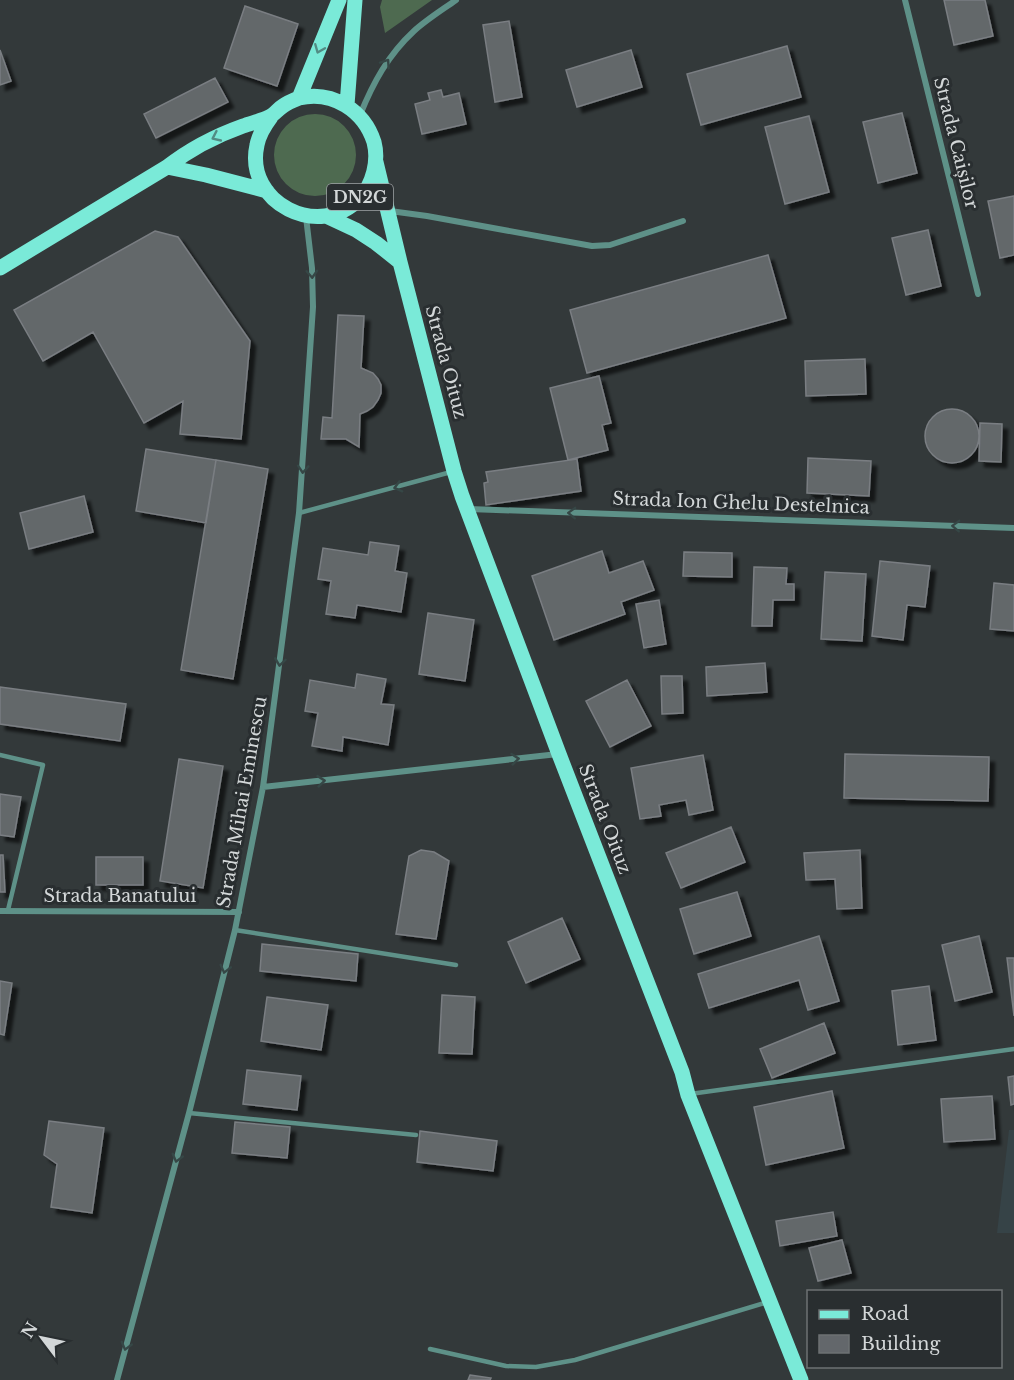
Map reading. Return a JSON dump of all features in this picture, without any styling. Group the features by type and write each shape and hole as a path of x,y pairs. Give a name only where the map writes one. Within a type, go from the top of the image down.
{"main road":[{"path":"299,98 339,0"},
{"path":"346,105 355,0"},
{"name":"DN2G","path":"315,96 332,99 346,105 359,115 369,129 376,162 371,181 360,198 344,210 326,216 306,216 291,212 277,203 259,177 256,162 257,146 262,131 271,117 283,106 299,98 315,96"},
{"name":"DN2G","path":"0,268 203,143 246,124 271,117"},
{"name":"Strada Oituz","path":"376,162 454,471 467,509 682,1072 688,1095 801,1380"},
{"name":"DN2G","path":"167,166 267,191"},
{"path":"326,216 356,230 400,262"}],"street":[{"path":"359,115 379,74 394,52 415,30 456,0"},
{"name":"Strada Caișilor","path":"905,0 978,294"},
{"path":"388,211 591,246 610,245 683,221"},
{"name":"Strada Mihai Eminescu","path":"117,1380 189,1113 235,930 263,787 300,513 314,307 306,216"},
{"name":"Strada Ion Ghelu Destelnica","path":"467,509 1014,528"},
{"path":"263,787 559,754"},
{"name":"Strada Banatului","path":"4,911 239,912"}],"lane":[{"path":"300,513 454,471"},
{"path":"0,756 43,765 4,911"},
{"path":"235,930 456,965"},
{"path":"688,1095 1014,1049"},
{"path":"189,1113 416,1135"},
{"path":"430,1349 506,1366 536,1367 575,1360 771,1302"}],"shaded area":[{"path":"1009,1130 1014,1130 1014,1233 997,1233"}],"green space":[{"path":"382,0 432,0 385,33 380,7"},
{"path":"315,114 331,117 344,126 353,139 356,155 353,171 344,184 331,193 315,196 299,193 286,184 277,171 274,155 277,139 286,126 299,117"}],"building":[{"path":"944,0 985,0 993,36 954,45"},
{"path":"245,6 298,24 277,86 224,68"},
{"path":"509,21 522,97 495,102 483,25"},
{"path":"787,46 801,97 701,125 687,74"},
{"path":"0,50 11,81 0,85"},
{"path":"631,50 642,87 577,107 566,70"},
{"path":"215,78 228,102 156,138 144,114"},
{"path":"441,90 443,97 459,93 466,124 422,134 415,104 430,100 428,93"},
{"path":"902,113 917,173 878,183 863,122"},
{"path":"809,116 829,192 785,204 765,127"},
{"path":"1014,196 1014,255 1000,258 988,201"},
{"path":"928,230 941,286 906,295 892,238"},
{"path":"155,231 178,237 250,341 241,439 180,434 183,401 144,423 93,332 43,361 14,310"},
{"path":"768,255 786,318 587,373 570,310"},
{"path":"338,315 364,316 361,368 373,373 381,385 381,393 373,407 360,414 359,447 346,439 321,439 323,417 332,418"},
{"path":"865,359 866,394 806,396 805,361"},
{"path":"599,376 611,423 602,425 608,450 568,460 550,388"},
{"path":"952,409 962,411 971,417 977,426 979,436 977,446 971,455 962,461 952,463 942,461 933,455 927,446 925,436 927,426 933,417 942,411"},
{"path":"980,423 1002,424 1001,462 979,461"},
{"path":"146,449 216,460 206,523 136,511"},
{"path":"808,458 871,461 869,496 807,493"},
{"path":"577,459 581,491 486,505 484,483 488,482 486,472"},
{"path":"216,460 268,469 233,679 181,670"},
{"path":"84,496 93,532 29,549 20,513"},
{"path":"370,542 399,546 395,571 407,573 401,612 357,605 355,618 326,614 331,581 318,579 323,548 368,555"},
{"path":"602,551 609,573 643,561 654,590 621,602 625,614 554,640 532,576"},
{"path":"684,552 732,553 732,577 683,576"},
{"path":"880,561 930,566 925,607 907,605 903,640 872,636"},
{"path":"754,567 787,568 786,584 794,584 794,600 773,600 772,626 752,626"},
{"path":"825,572 866,574 862,641 821,639"},
{"path":"994,583 1014,585 1014,631 990,629"},
{"path":"659,600 666,644 644,648 636,604"},
{"path":"428,613 474,620 465,681 419,674"},
{"path":"765,663 767,692 707,696 706,667"},
{"path":"357,674 386,679 381,704 394,705 388,745 343,737 342,751 312,746 318,713 305,711 310,680 355,688"},
{"path":"661,676 682,676 683,713 662,714"},
{"path":"627,680 651,726 610,747 586,701"},
{"path":"0,687 126,704 120,741 0,724"},
{"path":"845,754 989,757 988,801 844,798"},
{"path":"703,755 713,810 689,815 686,800 659,805 661,816 640,819 631,768"},
{"path":"179,759 223,766 203,888 160,881"},
{"path":"0,794 21,797 14,837 0,835"},
{"path":"731,827 745,862 681,888 666,853"},
{"path":"421,850 434,852 449,861 436,939 396,934 409,856"},
{"path":"860,850 862,908 837,909 835,879 806,880 804,853"},
{"path":"0,855 3,855 5,892 0,892"},
{"path":"96,857 143,857 143,885 96,885"},
{"path":"737,892 751,936 694,954 680,909"},
{"path":"562,918 580,959 526,983 508,942"},
{"path":"819,936 839,1001 808,1010 799,980 709,1008 698,974"},
{"path":"979,936 992,992 955,1001 942,945"},
{"path":"262,944 358,954 356,981 260,971"},
{"path":"1007,958 1014,958 1014,1016"},
{"path":"0,981 12,983 4,1035 0,1034"},
{"path":"929,986 936,1040 898,1045 892,991"},
{"path":"442,995 475,997 472,1054 439,1053"},
{"path":"267,997 328,1005 321,1050 261,1041"},
{"path":"824,1023 835,1053 772,1078 760,1049"},
{"path":"247,1070 301,1076 297,1110 243,1104"},
{"path":"1014,1076 1014,1104 1011,1105 1008,1077"},
{"path":"832,1091 844,1148 766,1165 754,1107"},
{"path":"992,1096 995,1139 944,1142 941,1099"},
{"path":"49,1121 104,1128 92,1213 51,1207 57,1164 44,1155"},
{"path":"235,1122 290,1127 287,1158 232,1153"},
{"path":"420,1131 497,1141 493,1171 417,1162"},
{"path":"833,1212 837,1236 780,1246 776,1221"},
{"path":"842,1240 851,1273 818,1281 809,1248"},
{"path":"470,1375 491,1378 490,1380 468,1380"}]}
